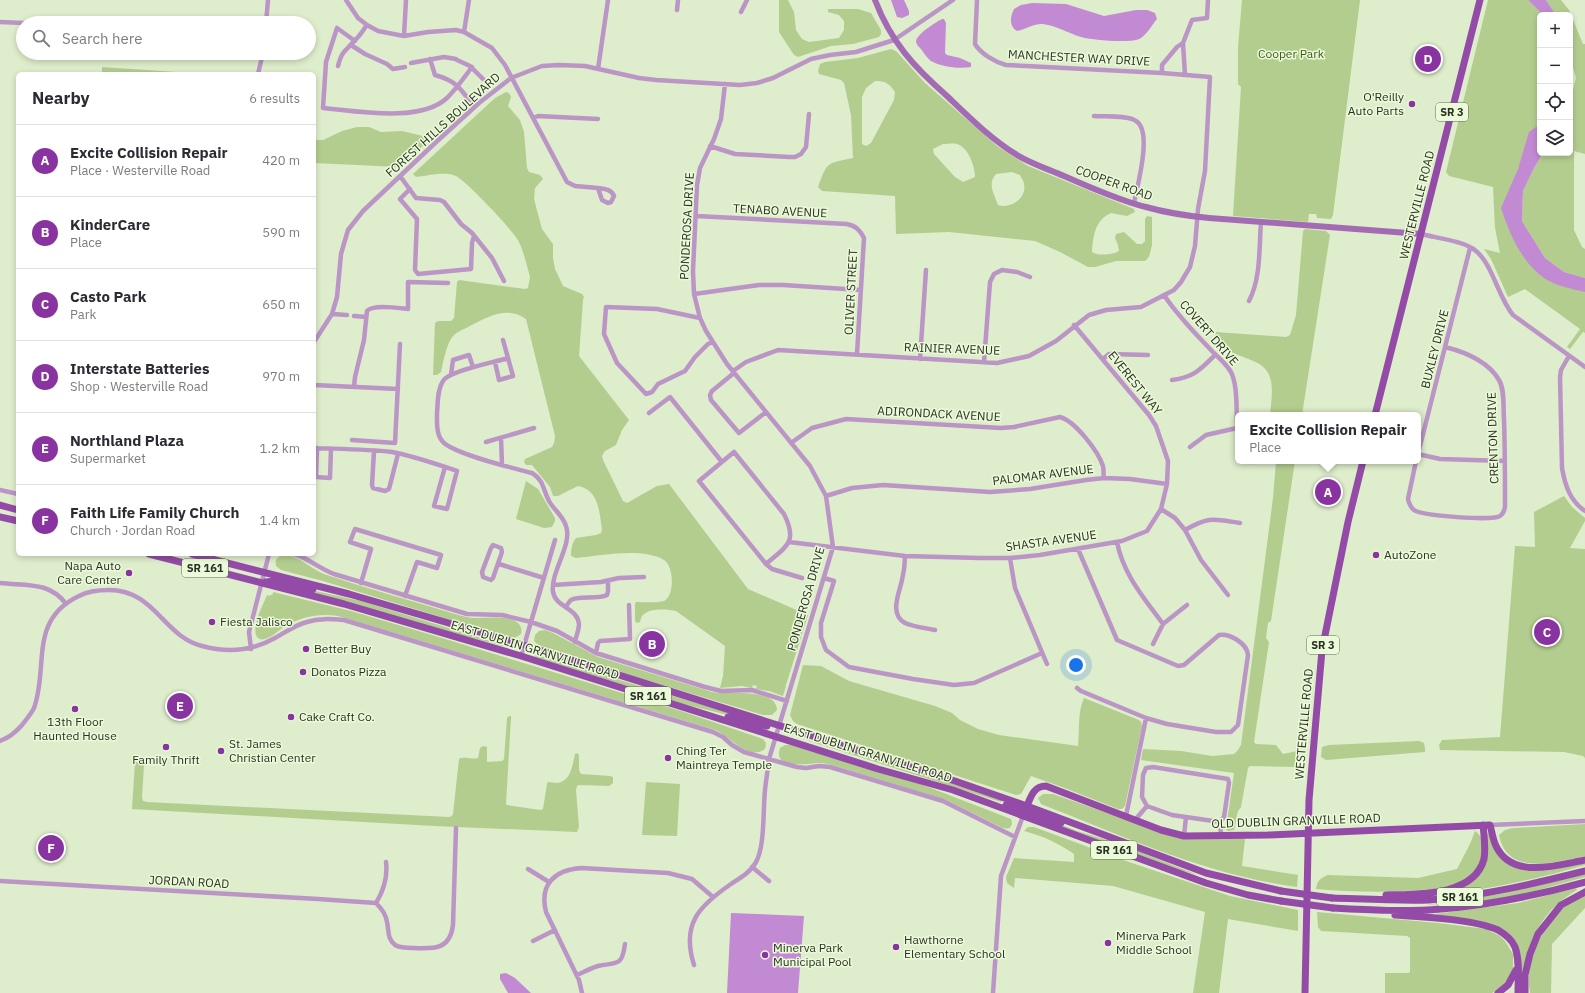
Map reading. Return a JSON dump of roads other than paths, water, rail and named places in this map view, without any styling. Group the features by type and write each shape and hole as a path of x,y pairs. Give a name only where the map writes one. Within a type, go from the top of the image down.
{"main road":[{"name":"WESTERVILLE ROAD","path":"1376,412 1480,0"},
{"name":"WESTERVILLE ROAD","path":"1305,993 1309,800 1322,650 1348,522 1362,464"},
{"path":"0,505 16,509"},
{"path":"0,516 16,520"},
{"name":"EAST DUBLIN GRANVILLE ROAD","path":"157,556 344,604 521,656 960,793 1206,884 1248,895 1334,908 1392,911 1463,907 1535,895 1585,882"},
{"name":"EAST DUBLIN GRANVILLE ROAD","path":"200,556 348,594 524,645 955,780 1206,874 1248,884 1281,891 1332,898 1416,900 1462,897 1508,890 1585,871"},
{"path":"169,559 213,566 250,575 264,572"},
{"path":"261,583 275,581 301,587 348,594"},
{"path":"687,708 766,726 779,725"},
{"path":"776,736 790,734 882,758"},
{"name":"OLD DUBLIN GRANVILLE ROAD","path":"1027,806 1034,791 1041,786 1046,786 1161,830 1184,836 1268,835 1487,825"},
{"path":"960,793 972,793 1018,809 1022,809 1027,806"},
{"path":"1023,816 1024,813 1030,813 1113,843 1121,842"},
{"path":"1487,825 1500,852 1508,861 1516,865 1540,867 1585,860"},
{"path":"1332,898 1422,894 1445,890 1464,883 1479,871 1484,858 1487,825"},
{"path":"1525,993 1525,975 1530,954 1538,934 1561,905 1585,892"},
{"path":"1334,908 1421,917 1486,926 1498,930 1508,938 1515,948 1518,964 1518,993"},
{"path":"1498,993 1512,980 1518,964"}],"street":[{"path":"267,16 268,0"},
{"path":"346,0 358,18 366,25 378,31 404,36 428,32 456,30 464,32 492,48 512,78 567,182 575,186 598,188"},
{"path":"404,36 406,0"},
{"path":"464,32 469,0"},
{"path":"598,69 608,0"},
{"path":"677,10 678,0"},
{"path":"741,12 747,0"},
{"name":"COOPER ROAD","path":"875,0 883,21 894,40 913,65 990,136 1029,162 1081,184 1146,207 1197,217 1421,234"},
{"name":"FOREST HILLS BOULEVARD","path":"316,339 332,314 337,298 341,254 348,230 363,211 474,107 512,78 526,71 548,66 572,65 646,79 740,85 757,83 773,78 811,59 856,52 894,40 953,0"},
{"name":"MANCHESTER WAY DRIVE","path":"978,0 975,44 978,49 998,63 1006,65 1162,72 1210,77"},
{"path":"1185,75 1183,43 1192,20 1207,18 1208,0"},
{"path":"0,22 16,23"},
{"path":"338,66 340,56 355,41 366,25"},
{"path":"355,41 337,28 326,62 323,108 385,113 411,113 438,104 446,99 472,67"},
{"path":"1162,72 1162,65 1183,43"},
{"path":"351,45 364,54 387,64 393,69 405,67"},
{"path":"411,63 444,57 457,60 472,67 483,79"},
{"path":"430,59 435,75 448,79 458,86 474,107"},
{"path":"258,72 261,60"},
{"name":"RAINIER AVENUE","path":"766,412 739,433 711,400 710,395 712,391 746,362 778,350 997,363 1029,356 1056,341 1074,325 1089,315 1106,310 1141,307 1174,290 1190,267 1195,246 1197,217 1205,171 1210,77"},
{"name":"PONDEROSA DRIVE","path":"694,965 689,941 693,922 701,907 713,896 745,875 756,862 761,845 765,787 769,759 833,547 826,496 810,466 734,372 713,342 700,318 694,294 693,271 700,168 721,118 725,84"},
{"path":"710,146 735,154 795,157 804,151 806,147 809,114"},
{"path":"533,118 538,116 598,119"},
{"path":"1094,116 1129,118 1137,121 1143,128 1144,137 1142,165 1134,203"},
{"path":"400,176 416,198 442,200 461,224 474,236 492,258 504,281"},
{"path":"410,189 400,199 417,219 416,272 420,274 471,269 472,243 474,236"},
{"name":"TENABO AVENUE","path":"696,216 847,224 855,226 861,232"},
{"path":"1249,301 1255,290 1261,222"},
{"name":"OLIVER STREET","path":"857,354 864,238 861,232"},
{"path":"1421,234 1463,244 1476,251 1485,262 1506,307 1513,315 1585,367"},
{"name":"BUXLEY DRIVE","path":"1421,442 1470,248"},
{"path":"920,359 926,270"},
{"path":"984,362 990,282 994,274 1002,270 1017,272 1030,277"},
{"path":"354,387 364,340 367,311 371,307 408,308 408,282 448,283"},
{"path":"694,294 759,285 783,284 861,290"},
{"name":"COVERT DRIVE","path":"1164,295 1176,312 1233,375 1236,387 1237,412"},
{"path":"700,318 657,308 606,306 604,334 617,363 646,394 652,392 658,384 684,371 695,357 708,344 713,342"},
{"path":"332,314 347,315"},
{"path":"354,316 366,317"},
{"name":"EVEREST WAY","path":"1074,325 1149,415 1156,426 1168,461 1167,484"},
{"path":"495,362 499,380 513,376 503,340"},
{"path":"352,440 395,443 400,344"},
{"name":"CRENTON DRIVE","path":"1415,464 1408,493 1410,505 1414,510 1432,516 1494,518 1500,516 1504,512 1506,505 1503,394 1499,380 1489,369 1471,355 1445,347"},
{"path":"1102,359 1109,354 1148,355"},
{"path":"451,374 453,360 469,355 472,367"},
{"path":"1172,380 1186,378 1199,371 1215,355"},
{"path":"1569,356 1561,370 1560,377 1562,468 1564,482 1570,495 1585,511"},
{"path":"508,358 451,374 443,380 439,390 437,423 440,438 443,443 456,450 532,473 538,477 542,483 549,502 561,517 567,528 566,542 554,585 554,593 557,600 570,609 576,616 579,625 575,642"},
{"path":"316,386 398,389"},
{"path":"649,413 670,397 722,462"},
{"name":"ADIRONDACK AVENUE","path":"791,443 812,428 846,419 986,428 1014,427 1060,417 1066,419 1075,426 1096,451 1103,466 1104,478"},
{"path":"486,442 534,428"},
{"path":"1190,447 1206,435 1235,428"},
{"path":"501,438 502,465"},
{"path":"331,449 330,478 316,477 316,448 374,451 398,454 445,467 452,469 457,471 447,509 434,506 445,467"},
{"path":"374,451 372,485 373,488 385,491 389,489 398,454"},
{"path":"766,564 789,542 790,525 784,514 734,452 699,480 766,564 772,569 802,578"},
{"path":"1421,455 1440,458 1505,461"},
{"name":"PALOMAR AVENUE","path":"826,496 852,488 883,485 990,492 1030,489 1104,478 1130,479 1167,484"},
{"name":"SHASTA AVENUE","path":"789,542 905,556 1010,558 1040,555 1117,542 1147,531 1161,509 1167,484"},
{"path":"0,490 16,494"},
{"path":"1161,509 1175,518 1185,530 1201,560 1228,595"},
{"path":"1185,530 1201,521 1209,519 1240,523"},
{"path":"361,583 371,549 350,542 355,528 441,555 437,568 416,562 405,596"},
{"path":"521,656 555,540"},
{"path":"1117,542 1121,558 1134,584 1163,624"},
{"path":"493,545 502,549 499,564 492,579 483,577 482,572 490,548 493,545"},
{"path":"1077,688 1146,718 1167,724 1216,732 1231,732 1238,725 1248,655 1246,648 1241,643 1227,635 1219,635 1181,666 1117,640 1078,549"},
{"path":"251,649 249,632 268,556"},
{"name":"EAST DUBLIN GRANVILLE ROAD","path":"298,556 322,570 466,614 502,615 531,622 557,631 596,653 705,687 721,691 748,690 787,701"},
{"path":"905,556 902,582 896,602 897,612 901,620 907,624 935,630"},
{"path":"1010,558 1015,588 1047,664"},
{"path":"499,564 544,578"},
{"path":"554,585 644,577"},
{"path":"824,578 834,581 821,623 821,637 826,650 849,667 954,685 974,683 1042,653"},
{"path":"566,607 570,601 574,599 607,595 608,581"},
{"path":"0,583 44,587 57,594 66,604"},
{"name":"EAST DUBLIN GRANVILLE ROAD","path":"0,741 18,729 34,709 39,686 44,638 52,619 66,604 79,596 90,592 103,590 126,592 151,606 172,629 186,639 200,646 215,650 233,651 251,649 273,640 295,626 307,622 324,619 344,620 713,732 723,737 732,745 744,752 797,767 830,767 943,801 1015,837"},
{"path":"596,653 598,643 600,641 630,640 629,605"},
{"path":"1153,644 1163,624 1187,605"},
{"path":"1126,816 1146,718"},
{"path":"1220,822 1172,815 1147,806 1142,797 1144,771 1146,768 1153,767 1228,779 1229,782 1224,817 1220,822 1221,835"},
{"path":"1135,820 1147,806"},
{"path":"993,993 1001,876 1023,816"},
{"path":"1184,836 1186,817"},
{"name":"OLD DUBLIN GRANVILLE ROAD","path":"1487,825 1585,821"},
{"path":"386,862 386,881 382,893 376,903 384,912 388,922 389,938 395,945 403,948 438,948 445,944 452,934 456,828"},
{"path":"752,867 769,881"},
{"path":"582,993 577,975 546,912 544,894 553,877 570,869 581,868 668,873 692,879 713,896"},
{"path":"528,869 549,882"},
{"name":"JORDAN ROAD","path":"0,881 376,903"},
{"path":"533,941 555,930"},
{"path":"577,975 597,966 615,964 619,962 623,957 625,944"}],"place":[{"name":"Interstate Batteries","path":"1428,59"},
{"name":"O'Reilly Auto Parts","path":"1412,104"},
{"name":"Excite Collision Repair","path":"1328,492"},
{"name":"AutoZone","path":"1376,555"},
{"name":"Napa Auto Care Center","path":"129,573"},
{"name":"Fiesta Jalisco","path":"212,622"},
{"name":"Casto Park","path":"1547,632"},
{"name":"KinderCare","path":"652,644"},
{"name":"Better Buy","path":"306,649"},
{"name":"Donatos Pizza","path":"303,672"},
{"name":"Northland Plaza","path":"180,706"},
{"name":"13th Floor Haunted House","path":"75,709"},
{"name":"Cake Craft Co.","path":"291,717"},
{"name":"Family Thrift","path":"166,747"},
{"name":"St. James Christian Center","path":"221,751"},
{"name":"Ching Ter Maintreya Temple","path":"668,758"},
{"name":"Faith Life Family Church","path":"51,848"},
{"name":"Minerva Park Middle School","path":"1108,943"},
{"name":"Hawthorne Elementary School","path":"896,947"},
{"name":"Minerva Park Municipal Pool","path":"765,955"}],"park label":[{"name":"Cooper Park","path":"1291,54"}]}
